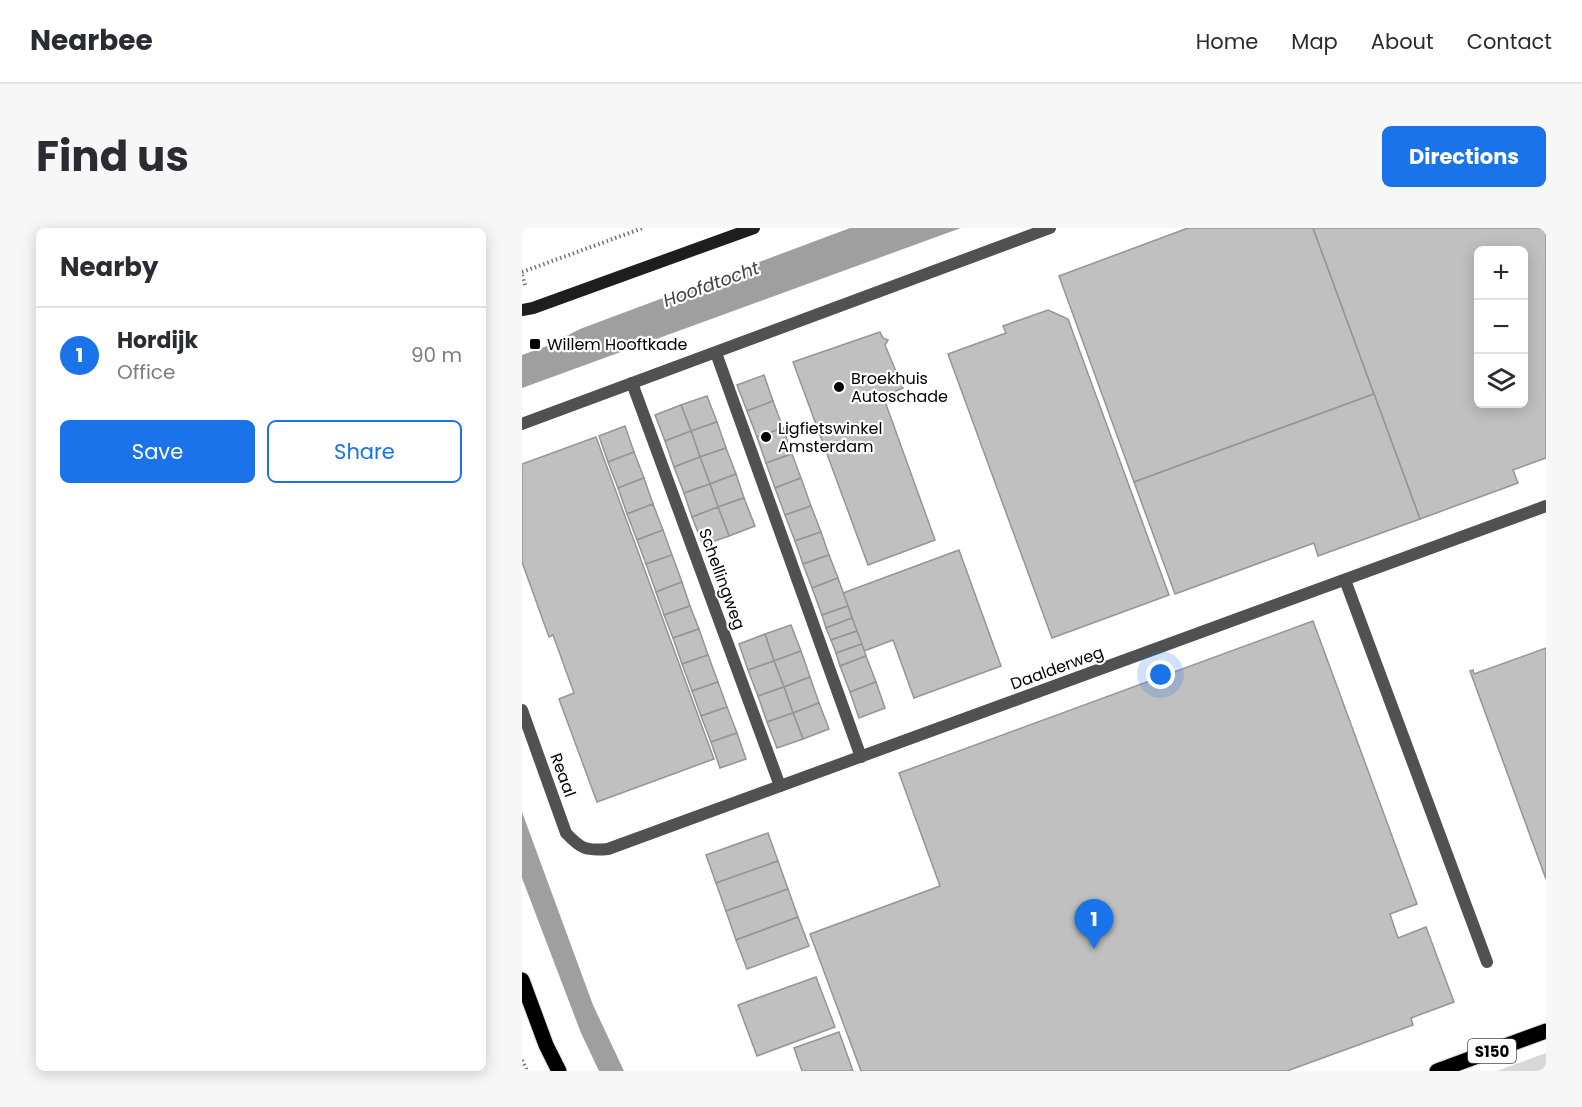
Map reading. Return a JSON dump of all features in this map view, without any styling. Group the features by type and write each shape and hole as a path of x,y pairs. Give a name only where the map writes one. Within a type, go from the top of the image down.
{"main road":[{"path":"522,316 527,309 754,228"},
{"path":"522,980 546,1045 559,1071"},
{"name":"S150","path":"1437,1071 1546,1031"}],"street":[{"path":"522,424 1050,228"},
{"path":"716,353 861,757"},
{"name":"Schellingweg","path":"632,383 780,786"},
{"name":"Daalderweg","path":"579,847 592,851 608,849 1546,506"},
{"path":"1346,580 1487,962"},
{"name":"Reaal","path":"522,710 566,833 579,847"}],"path":[{"path":"525,285 522,274 643,228"},
{"path":"522,1060 527,1071"}],"shaded area":[{"path":"1546,1053 1546,1071 1497,1071 1543,1054"}],"water":[{"name":"Hoofdtocht","path":"850,228 961,228 522,388 522,355 547,346 580,329"},
{"path":"522,812 593,1005 624,1071 599,1071 581,1033 522,878"}],"building":[{"path":"1188,228 1313,228 1374,394 1134,482 1059,276"},
{"path":"1313,228 1546,228 1546,458 1513,470 1518,483 1420,519"},
{"path":"1048,310 1068,319 1169,595 1052,638 948,354 1006,333 1003,326"},
{"path":"880,332 883,338 888,340 885,345 903,388 883,396 935,540 868,565 793,362"},
{"path":"764,375 773,401 747,411 737,385"},
{"path":"1374,394 1420,519 1318,556 1314,543 1175,594 1134,482"},
{"path":"707,396 717,422 691,431 681,405"},
{"path":"773,401 783,428 757,437 747,411"},
{"path":"681,405 691,431 665,441 655,415"},
{"path":"717,422 726,448 700,457 691,431"},
{"path":"625,426 634,452 608,462 599,436"},
{"path":"783,428 792,454 766,463 757,437"},
{"path":"691,431 700,457 674,467 665,441"},
{"path":"596,437 714,759 597,802 559,699 574,693 553,635 549,637 522,562 522,464"},
{"path":"726,448 736,474 710,484 700,457"},
{"path":"634,452 644,478 618,488 608,462"},
{"path":"792,454 801,478 775,488 766,463"},
{"path":"700,457 710,484 684,493 674,467"},
{"path":"736,474 744,498 718,507 710,484"},
{"path":"644,478 653,504 627,514 618,488"},
{"path":"801,478 811,506 785,515 775,488"},
{"path":"710,484 718,507 692,517 684,493"},
{"path":"744,498 755,526 729,536 718,507"},
{"path":"653,504 663,530 637,540 627,514"},
{"path":"811,506 821,532 795,541 785,515"},
{"path":"718,507 729,536 703,545 692,517"},
{"path":"663,530 672,555 646,564 637,540"},
{"path":"821,532 829,555 803,564 795,541"},
{"path":"959,550 1001,666 914,698 893,640 864,651 843,593"},
{"path":"672,555 682,582 656,592 646,564"},
{"path":"829,555 838,578 812,588 803,564"},
{"path":"838,578 848,606 822,615 812,588"},
{"path":"682,582 690,606 664,615 656,592"},
{"path":"690,606 699,629 673,638 664,615"},
{"path":"848,606 852,618 826,628 822,615"},
{"path":"852,618 857,631 831,640 826,628"},
{"path":"1313,621 1417,904 1390,914 1398,938 1426,927 1454,1002 1411,1018 1413,1025 1287,1071 861,1071 810,934 940,886 899,773"},
{"path":"791,625 801,651 774,661 765,634"},
{"path":"699,629 708,655 682,664 673,638"},
{"path":"857,631 862,644 836,653 831,640"},
{"path":"765,634 774,661 748,670 739,644"},
{"path":"862,644 866,656 840,666 836,653"},
{"path":"1546,648 1546,879 1470,671 1473,670 1474,674"},
{"path":"801,651 810,677 784,687 774,661"},
{"path":"708,655 718,682 692,691 682,664"},
{"path":"866,656 876,682 850,692 840,666"},
{"path":"774,661 784,687 758,696 748,670"},
{"path":"810,677 819,703 793,713 784,687"},
{"path":"718,682 727,707 701,716 692,691"},
{"path":"876,682 885,708 859,718 850,692"},
{"path":"784,687 793,713 767,722 758,696"},
{"path":"819,703 829,729 803,739 793,713"},
{"path":"727,707 737,733 711,742 701,716"},
{"path":"793,713 803,739 777,748 767,722"},
{"path":"737,733 746,759 720,768 711,742"},
{"path":"768,833 778,861 716,883 706,855"},
{"path":"778,861 788,889 726,911 716,883"},
{"path":"788,889 798,917 736,940 726,911"},
{"path":"798,917 809,946 747,969 736,940"},
{"path":"816,977 835,1027 757,1056 738,1005"},
{"path":"839,1032 853,1071 802,1071 794,1048"}],"place":[{"name":"Willem Hooftkade","path":"535,344"},
{"name":"Broekhuis Autoschade","path":"839,387"},
{"name":"Ligfietswinkel Amsterdam","path":"766,437"},
{"name":"Hordijk","path":"1094,949"}]}
